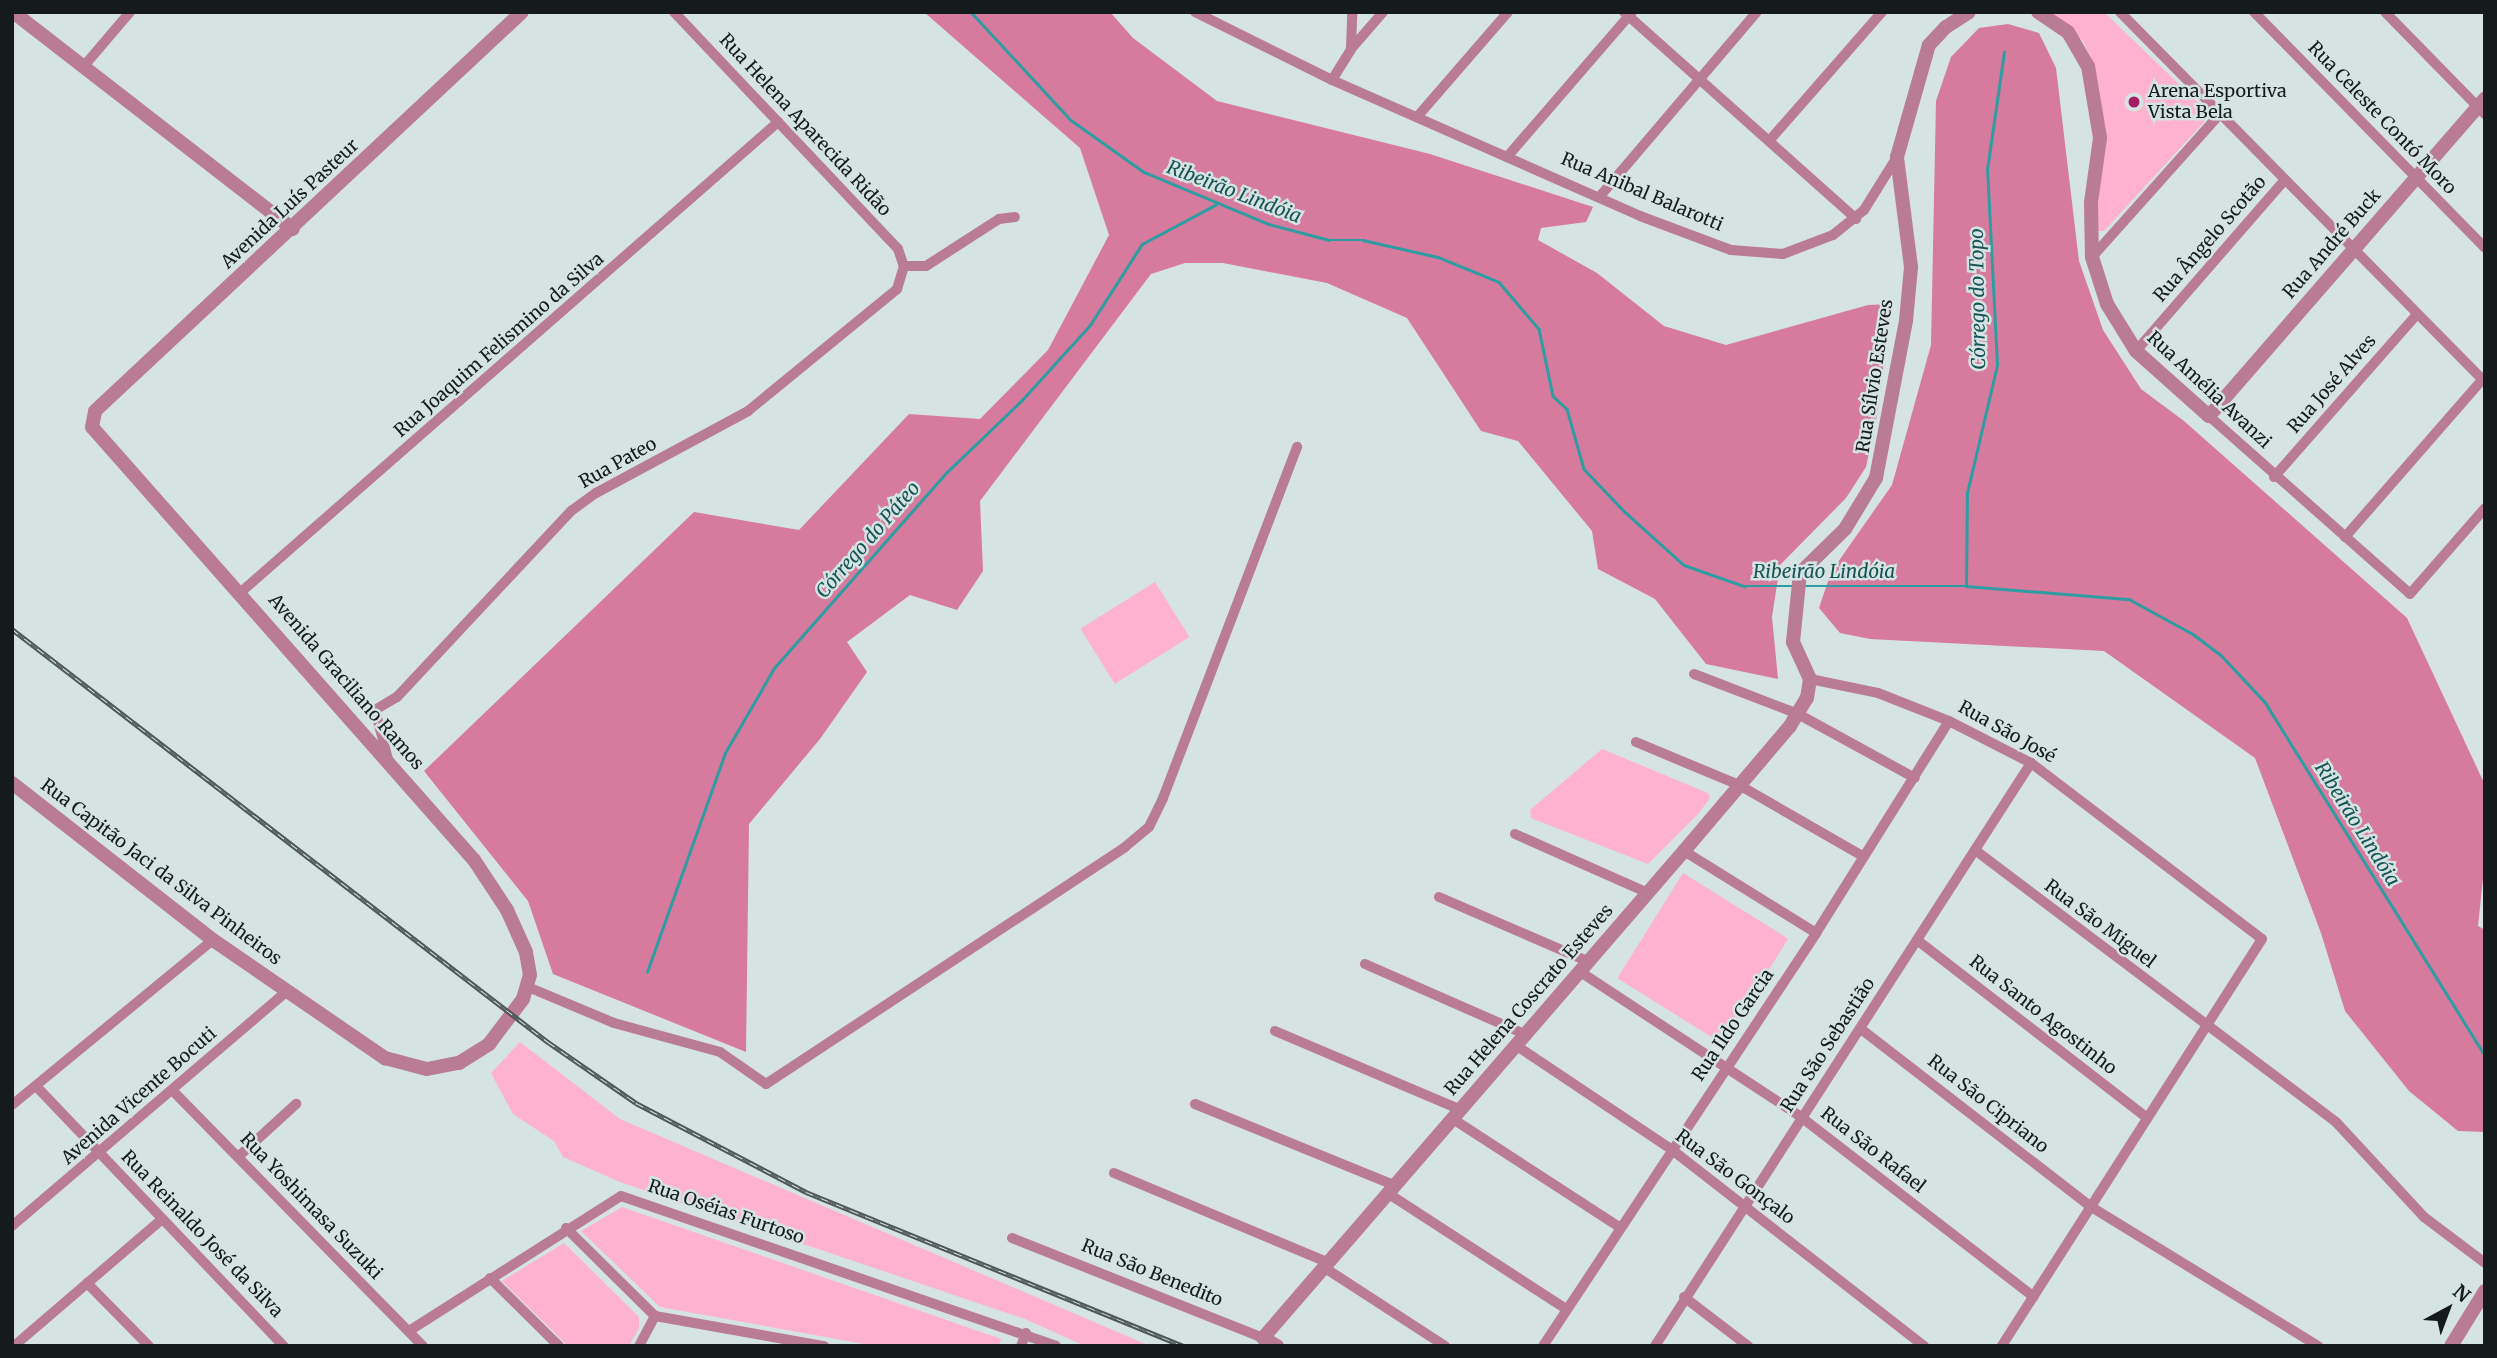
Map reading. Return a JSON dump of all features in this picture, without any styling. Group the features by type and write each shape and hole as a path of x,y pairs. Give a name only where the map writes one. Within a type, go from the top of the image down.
{"street":[{"path":"13,12 293,229"},
{"path":"84,66 130,12"},
{"name":"Avenida Luís Pasteur","path":"92,427 95,411 293,229 522,12"},
{"name":"Rua Helena Aparecida Ridão","path":"674,12 898,249 904,266"},
{"name":"Rua Anibal Balarotti","path":"1195,12 1332,80 1507,157 1703,240 1758,256 1805,248 1856,219 1897,157 1929,45 1946,27 1969,12"},
{"path":"1351,49 1352,12"},
{"path":"1332,80 1351,49 1383,12"},
{"path":"1417,117 1508,12"},
{"path":"1601,195 1757,12"},
{"path":"1769,141 1882,12"},
{"name":"Rua Amélia Avanzi","path":"2038,12 2068,32 2088,66 2100,138 2091,202 2092,257 2107,304 2136,351 2274,477 2410,593 2485,508"},
{"path":"2120,12 2484,381 2345,537"},
{"name":"Rua Celeste Contó Moro","path":"2254,12 2485,248"},
{"path":"2385,12 2482,106"},
{"path":"1507,157 1629,14 1856,219"},
{"name":"Rua André Buck","path":"2209,416 2415,178 2482,106"},
{"path":"2092,257 2220,114"},
{"name":"Rua Joaquim Felismino da Silva","path":"241,592 778,122"},
{"name":"Rua Sílvio Esteves","path":"1810,679 1793,642 1795,600 1800,573 1845,529 1864,502 1883,454 1906,321 1910,267 1897,157"},
{"name":"Rua Ângelo Scotão","path":"2136,351 2284,181"},
{"path":"904,266 926,266 999,219 1015,217"},
{"name":"Rua Pateo","path":"388,759 375,710 397,697 572,511 596,493 748,411 897,289 904,266"},
{"name":"Rua José Alves","path":"2274,477 2417,314"},
{"name":"Avenida Graciliano Ramos","path":"92,427 241,592 474,860 507,910 526,952 528,987"},
{"path":"287,990 385,1058 427,1069 459,1063 480,1052 528,987 614,1023 720,1052 765,1084 1149,827 1297,447"},
{"path":"1694,674 1798,714 1914,778"},
{"name":"Rua Helena Coscrato Esteves","path":"1263,1338 1522,1040 1798,714 1810,679"},
{"name":"Rua São José","path":"1810,679 1878,693 1949,721 2031,763 2262,939 2203,1025"},
{"name":"Rua Ildo Garcia","path":"1543,1346 1619,1227 1816,933 1949,721"},
{"path":"1636,742 1739,785 1864,857"},
{"name":"Rua São Sebastião","path":"1655,1346 1684,1297 1861,1029 2031,763"},
{"name":"Rua Capitão Jaci da Silva Pinheiros","path":"16,791 213,940 287,990"},
{"path":"1516,834 1648,892"},
{"name":"Rua São Miguel","path":"1975,850 2203,1025 2336,1122 2424,1217 2485,1263"},
{"path":"1684,851 1816,933"},
{"name":"Rua São Rafael","path":"1439,897 1583,966 1801,1117 2034,1297"},
{"path":"12,1105 213,940"},
{"name":"Rua Santo Agostinho","path":"1917,940 2147,1118"},
{"name":"Rua São Gonçalo","path":"1365,964 1522,1040 1671,1149 1924,1346"},
{"name":"Avenida Vicente Bocuti","path":"12,1226 174,1092 287,990"},
{"path":"2002,1346 2093,1208 2203,1025"},
{"name":"Rua São Cipriano","path":"1861,1029 2093,1208 2318,1346"},
{"path":"1275,1031 1457,1114 1619,1227"},
{"name":"Rua Reinaldo José da Silva","path":"36,1086 284,1346"},
{"name":"Rua Yoshimasa Suzuki","path":"174,1092 423,1346"},
{"path":"238,1157 296,1104"},
{"path":"1195,1104 1392,1190 1566,1309"},
{"path":"1114,1173 1327,1265 1446,1346"},
{"name":"Rua Oséias Furtoso","path":"409,1331 566,1228 621,1196 1026,1332 1056,1346"},
{"path":"14,1346 162,1219"},
{"path":"566,1228 655,1316 824,1346"},
{"name":"Rua São Benedito","path":"1012,1238 1263,1338 1277,1346"},
{"path":"490,1278 559,1346"},
{"path":"87,1283 149,1346"},
{"path":"2456,1344 2485,1291"},
{"path":"1684,1297 1748,1346"},
{"path":"639,1346 655,1316"},
{"path":"1021,1346 1026,1332"}],"shaded area":[{"path":"924,12 1110,12 1133,38 1217,101 1430,154 1593,207 1586,222 1541,228 1538,240 1597,273 1664,326 1726,345 1868,305 1891,304 1878,410 1866,467 1846,498 1780,565 1772,617 1778,679 1706,664 1655,599 1598,569 1592,531 1518,441 1481,431 1407,318 1327,283 1223,263 1185,263 1151,274 980,501 983,571 957,610 910,595 847,642 867,672 820,739 749,824 746,1052 553,974 528,901 424,771 694,512 799,530 909,414 980,419 1048,350 1109,235 1080,148"},
{"path":"2046,12 2104,12 2206,110 2204,122 2104,231 2097,231 2092,61 2083,41"},
{"path":"2008,24 2039,33 2056,68 2079,261 2103,330 2141,389 2184,421 2407,618 2485,785 2485,860 2478,926 2485,930 2485,1132 2458,1131 2409,1091 2345,1011 2321,933 2255,758 2104,651 1870,639 1840,633 1819,608 1831,572 1892,485 1931,345 1936,101 1951,57 1979,28"},
{"path":"1155,582 1189,637 1115,684 1080,629"},
{"path":"1602,749 1708,793 1710,798 1699,813 1648,864 1531,818 1530,810"},
{"path":"1683,873 1788,939 1722,1044 1617,978"},
{"path":"520,1042 620,1119 1150,1346 1085,1346 1025,1319 620,1182 563,1157 554,1141 513,1114 491,1073"},
{"path":"622,1207 1001,1339 999,1346 875,1346 660,1307 581,1231"},
{"path":"564,1243 639,1317 639,1328 629,1346 568,1346 502,1281"}],"waterway":[{"name":"Ribeirão Lindóia","path":"971,12 1071,120 1144,172 1269,224 1329,240 1363,240 1438,257 1499,282 1539,329 1553,396 1567,409 1584,469 1625,512 1684,565 1744,586 1793,586"},
{"name":"Córrego do Topo","path":"1966,586 1967,493 1997,365 1987,170 2004,52"},
{"name":"Córrego do Páteo","path":"647,972 725,753 774,668 947,472 1022,400 1090,325 1142,244 1215,205"},
{"name":"Ribeirão Lindóia","path":"1803,586 1966,586 2129,599 2193,634 2220,654 2265,702 2485,1055"}],"railway":[{"path":"12,629 548,1042 636,1103 806,1192 1184,1346"}],"place":[{"name":"Arena Esportiva Vista Bela","path":"2134,102"}]}
